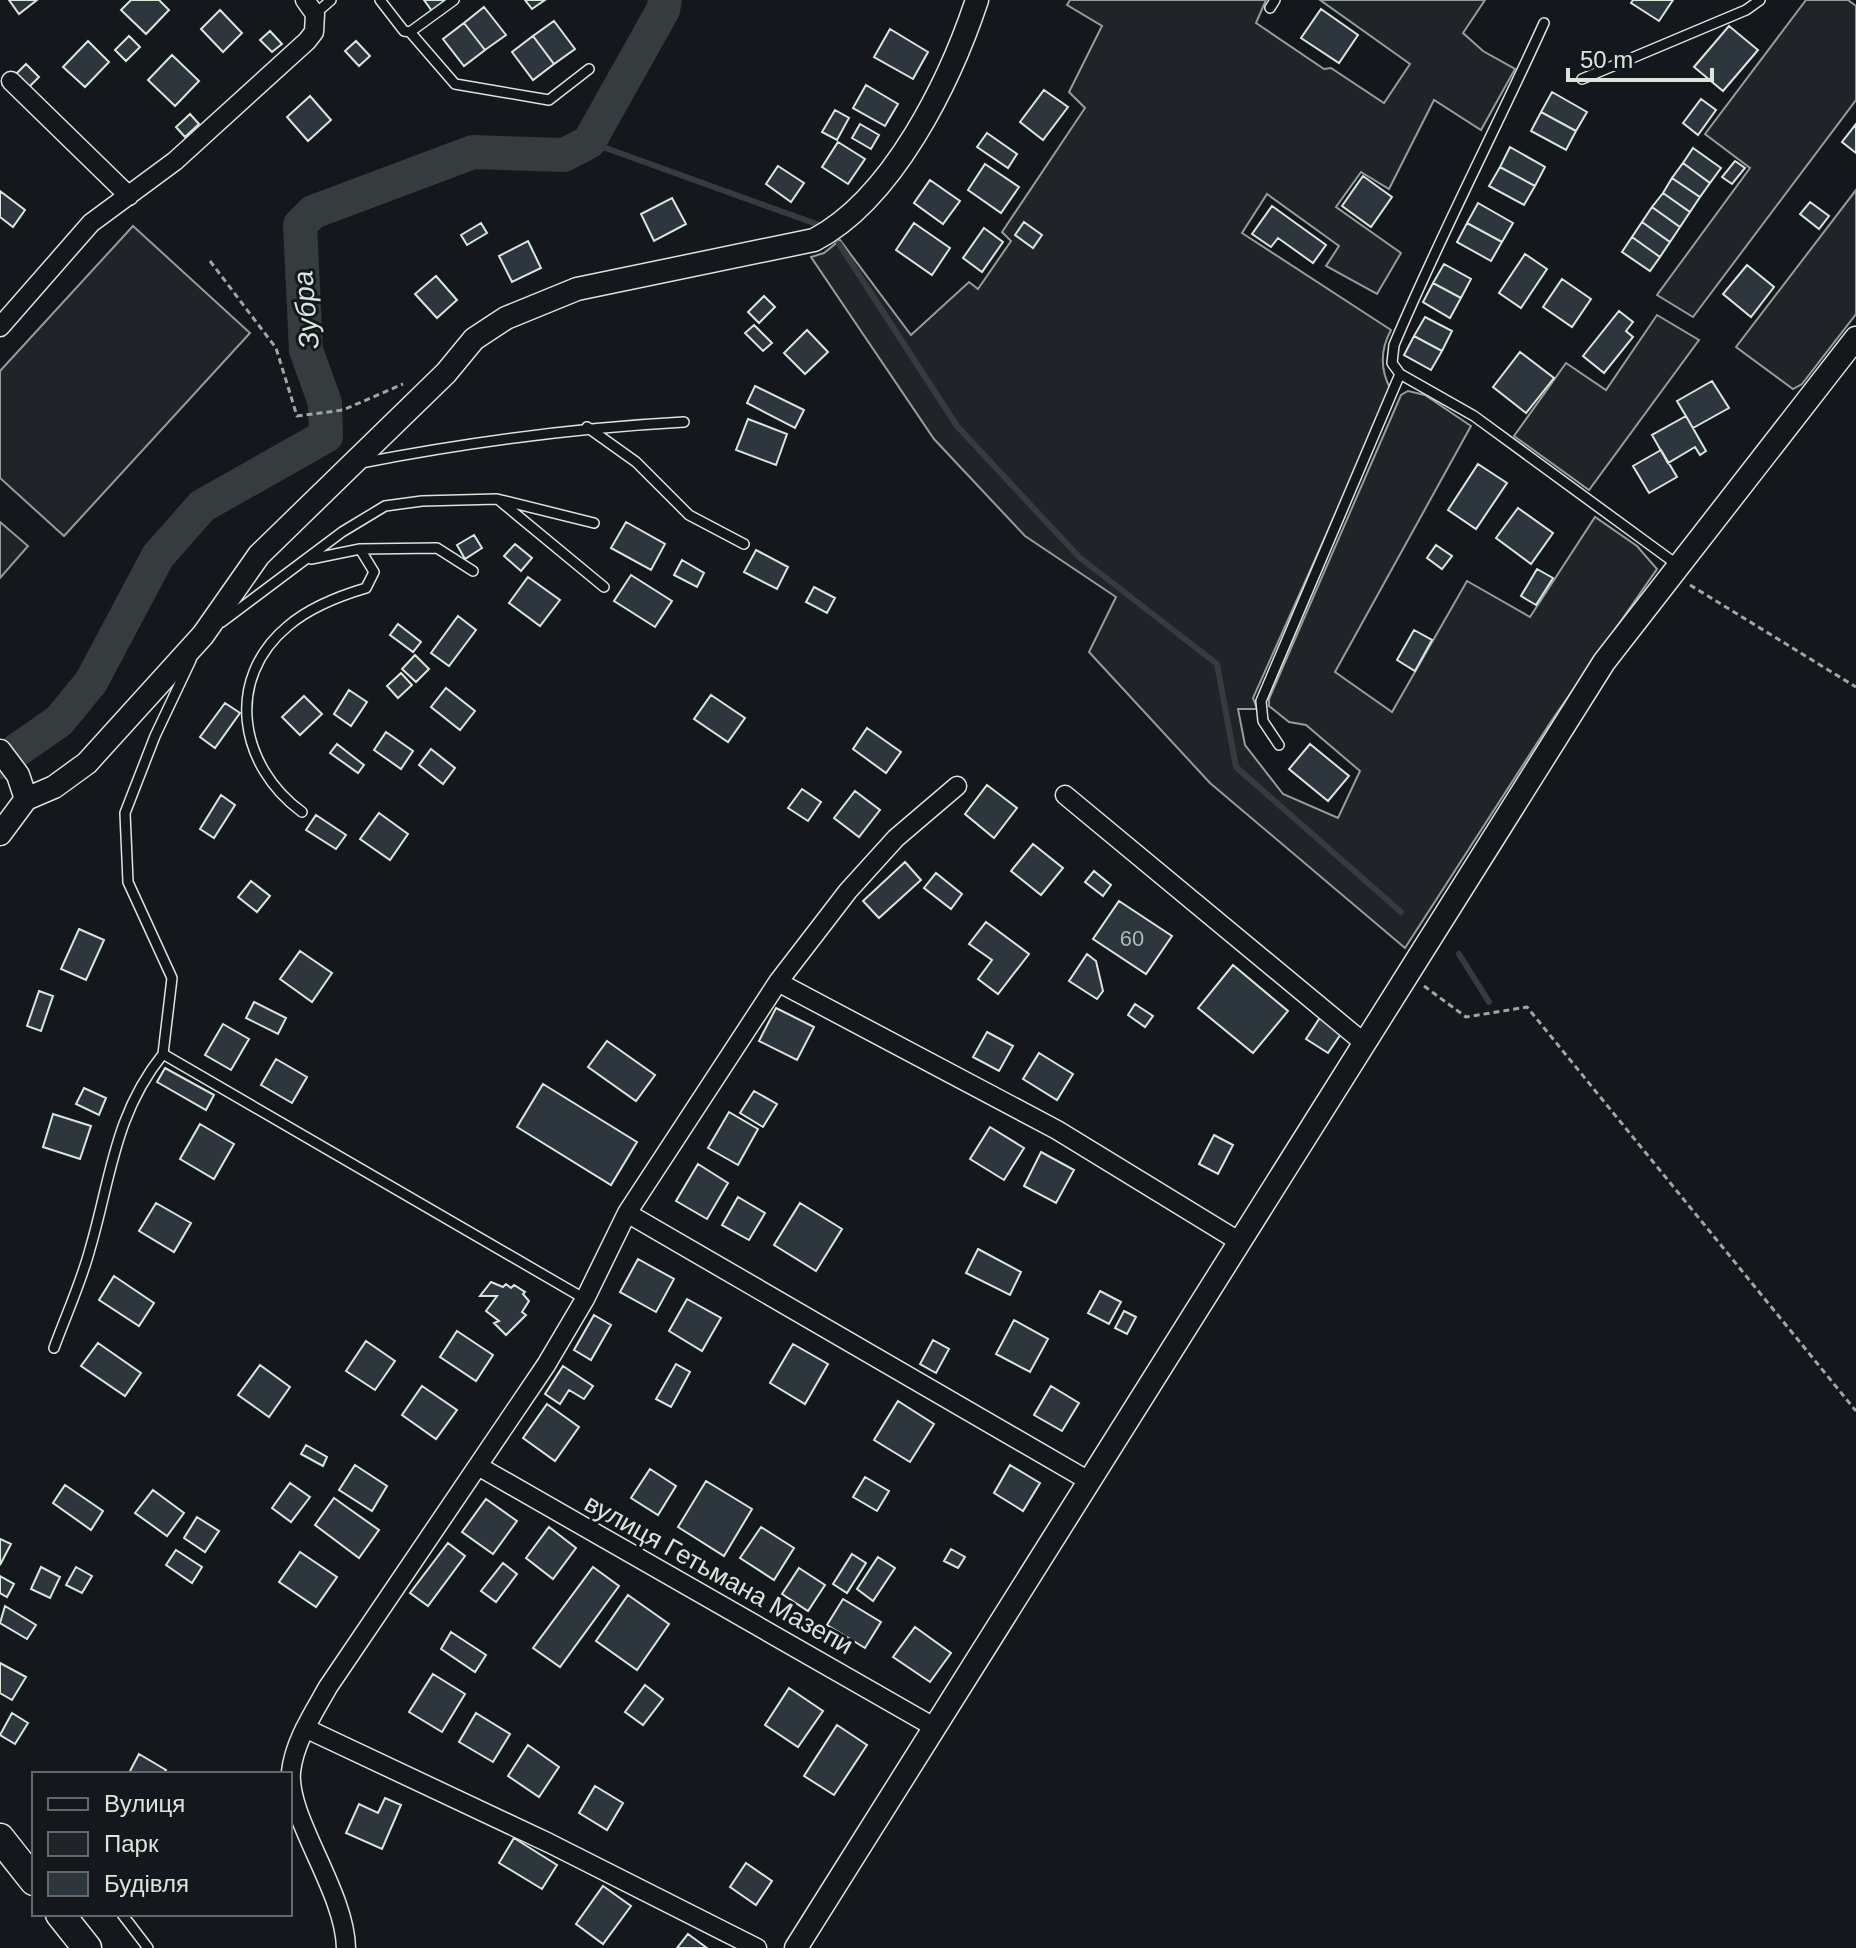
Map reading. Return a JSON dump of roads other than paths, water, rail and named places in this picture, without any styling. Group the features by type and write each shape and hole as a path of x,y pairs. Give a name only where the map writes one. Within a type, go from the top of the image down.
{"highway":[{"path":"0,1838 32,1878"},
{"path":"62,1916 87,1948"}],"street":[{"path":"0,834 26,799 54,787 87,763 203,635 259,555 446,373 474,339 506,318 577,289 814,240 834,229 908,146 942,89 977,0"},
{"path":"0,327 91,223 175,161 307,41 314,32 310,7"},
{"path":"11,81 129,196"},
{"path":"796,1948 1604,662 1856,338"},
{"path":"0,751 18,775 26,799"},
{"path":"291,1772 305,1728 328,1687 546,1365 585,1299 627,1213 778,982 848,891 896,838 957,786"},
{"path":"1065,795 1363,1042"},
{"path":"778,982 1057,1130 1240,1242"},
{"path":"627,1213 1089,1481"},
{"name":"вулиця Гетьмана Мазепи","path":"478,1466 934,1727"},
{"path":"305,1728 549,1843 757,1948"},
{"path":"292,1778 299,1812 325,1869 345,1930 346,1948"}],"lane":[{"path":"310,7 331,0"},
{"path":"380,0 404,31 410,32 455,84 549,100 589,69"},
{"path":"410,32 454,0"},
{"path":"1582,79 1746,10 1760,0"},
{"path":"1544,23 1502,116 1445,226 1394,345 1392,363 1400,374 1474,416 1676,570"},
{"path":"1279,745 1263,721 1261,701 1400,374"},
{"path":"350,466 471,441 587,427 684,422"},
{"path":"587,427 636,462 689,515 744,544"},
{"path":"497,499 604,587"},
{"path":"54,1348 90,1249 101,1196 121,1130 150,1069 163,1054 172,978 128,882 125,813 155,736 203,635 342,532 385,506 422,501 497,499 594,523"},
{"path":"307,560 360,549 437,548 473,571"},
{"path":"302,812 271,785 260,767 249,738 248,694 260,659 288,625 309,611 366,588 372,580 372,565 360,549"},
{"path":"163,1054 585,1299"},
{"path":"124,1916 148,1948"}],"waterway":[{"name":"Зубра","path":"0,762 59,721 91,682 158,556 202,506 326,436 325,403 306,350 300,225 313,212 473,152 564,155 589,142 663,10 665,0"},
{"path":"589,142 822,226"},
{"path":"839,244 957,426 1079,557 1217,664 1236,767 1401,912"},
{"path":"1459,954 1489,1002"}]}
